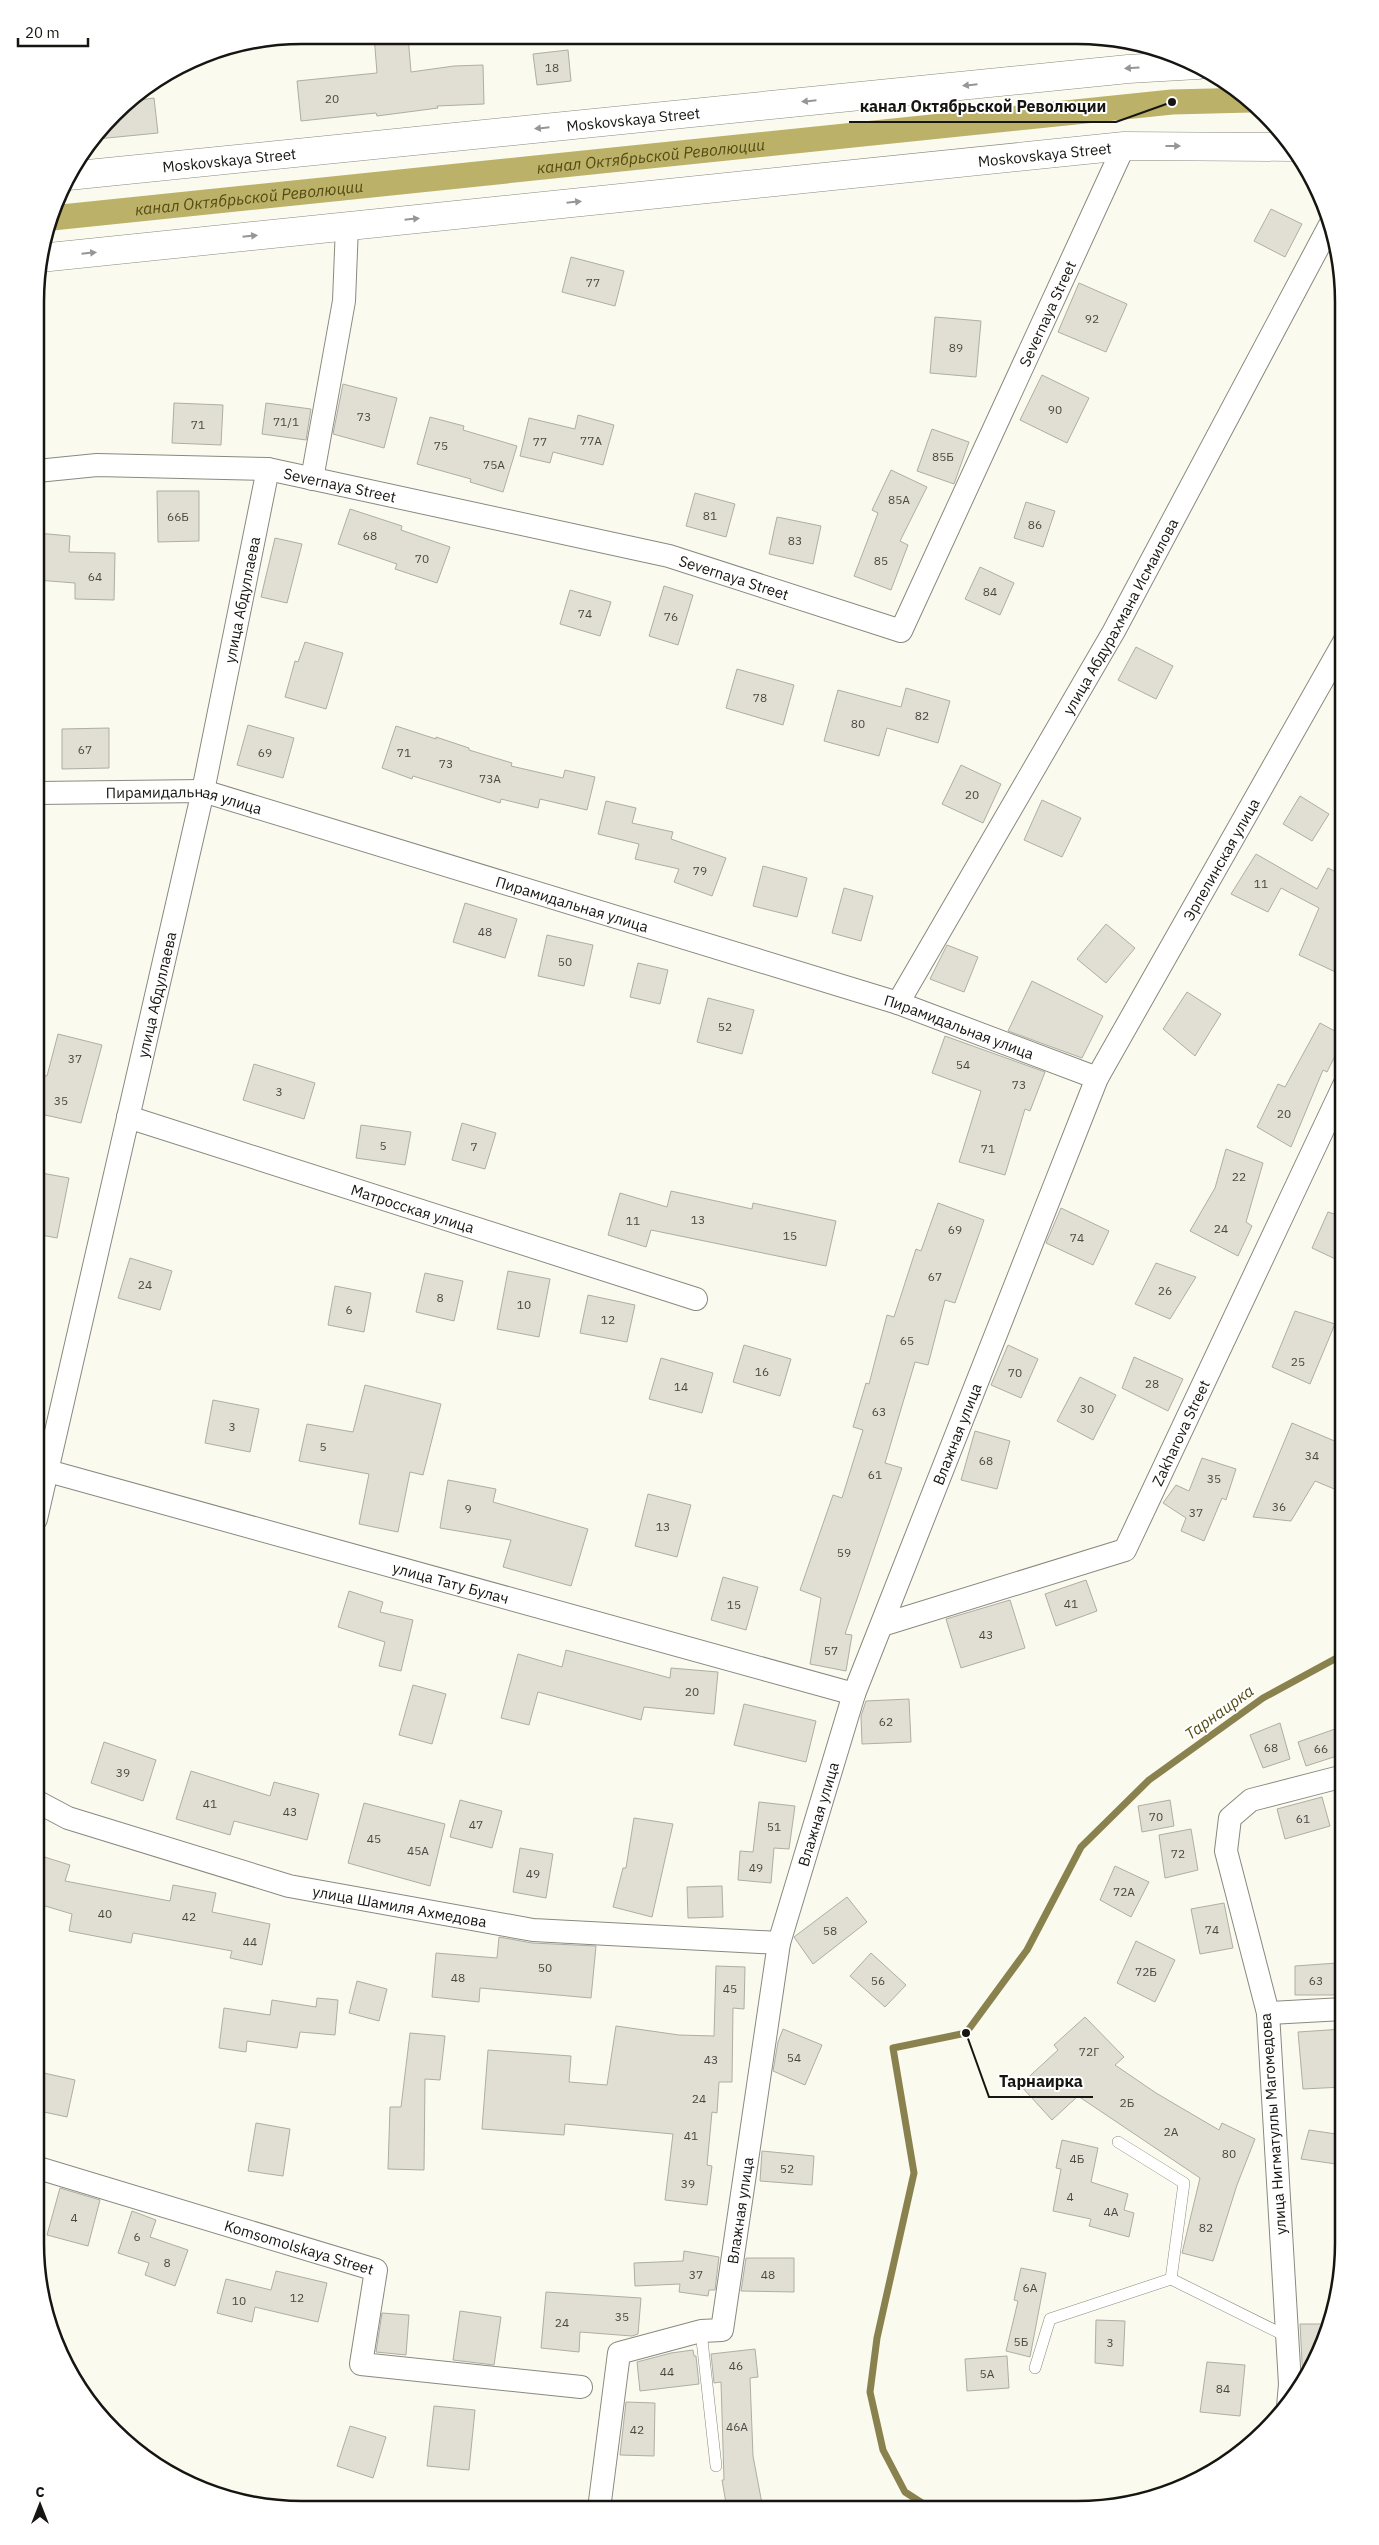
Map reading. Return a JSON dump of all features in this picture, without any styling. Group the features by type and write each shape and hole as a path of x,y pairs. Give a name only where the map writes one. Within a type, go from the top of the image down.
{"main road":[{"name":"Moskovskaya Street","path":"77,175 1128,68 1182,66"},
{"name":"Moskovskaya Street","path":"48,257 1124,146 1283,147"}],"street":[{"name":"Severnaya Street","path":"44,470 97,465 268,469 669,556 901,631 1124,146"},
{"path":"312,479 344,301 347,226"},
{"name":"улица Абдурахмана Исмаилова","path":"898,1003 1114,632 1326,233"},
{"name":"улица Абдуллаева","path":"44,1487 203,791 268,469"},
{"name":"Эрпелинская улица","path":"1097,1078 1335,658"},
{"name":"Пирамидальная улица","path":"44,793 203,791 898,1003 1097,1078"},
{"name":"Влажная улица","path":"600,2501 619,2353 701,2330 722,2330 779,1942 854,1694 1097,1078"},
{"name":"Zakharova Street","path":"882,1625 1125,1550 1335,1104"},
{"name":"Матросская улица","path":"128,1117 696,1299"},
{"name":"улица Тату Булач","path":"48,1471 854,1694"},
{"name":"улица Нигматуллы Магомедова","path":"1294,2382 1286,2336 1268,2013 1226,1851 1230,1818 1252,1800 1335,1778"},
{"name":"улица Шамиля Ахмедова","path":"44,1805 68,1818 289,1886 533,1930 779,1942"},
{"path":"1268,2013 1335,2009"},
{"name":"Komsomolskaya Street","path":"44,2170 376,2270 361,2364 581,2387"}],"lane":[{"path":"1118,2142 1184,2183 1171,2279"},
{"path":"1035,2368 1050,2319 1171,2279 1286,2336"},
{"path":"701,2330 716,2466"}],"building":[{"path":"375,44 409,44 411,72 454,66 483,65 484,104 437,106 438,108 377,116 376,113 301,121 297,81 377,73"},
{"path":"568,50 571,81 537,85 533,54"},
{"path":"154,98 158,133 103,138 119,119 142,100"},
{"path":"1271,209 1302,224 1285,257 1254,241"},
{"path":"571,257 624,271 615,306 562,292"},
{"path":"1079,283 1127,304 1106,352 1058,332"},
{"path":"935,317 981,321 976,377 930,373"},
{"path":"1042,375 1089,398 1067,443 1020,420"},
{"path":"343,384 397,398 384,448 333,434"},
{"path":"174,403 223,405 221,445 172,443"},
{"path":"266,403 311,409 306,440 262,434"},
{"path":"578,415 614,425 603,465 553,452 550,463 520,456 529,418 575,429"},
{"path":"430,417 464,426 463,430 517,446 503,492 470,482 471,479 417,464"},
{"path":"932,429 969,442 954,484 917,471"},
{"path":"891,470 927,487 900,541 908,545 891,590 854,576 878,513 872,510"},
{"path":"157,491 199,491 199,541 158,542"},
{"path":"695,493 735,504 726,537 686,526"},
{"path":"1026,502 1055,511 1043,547 1014,538"},
{"path":"350,509 402,526 401,530 450,547 437,583 395,569 397,564 338,544"},
{"path":"777,517 821,526 813,564 769,554"},
{"path":"44,534 70,536 69,552 115,553 114,600 75,599 75,583 44,581"},
{"path":"275,538 302,544 287,603 261,597"},
{"path":"980,567 1014,583 1000,615 965,599"},
{"path":"664,586 693,595 678,645 649,636"},
{"path":"570,590 611,602 600,636 560,624"},
{"path":"305,642 343,653 326,709 285,697 295,661 298,662"},
{"path":"1136,647 1173,666 1156,699 1118,680"},
{"path":"737,669 794,685 783,725 726,708"},
{"path":"906,688 950,701 938,743 887,728 879,756 824,741 838,690 901,707"},
{"path":"248,725 294,738 283,778 237,765"},
{"path":"396,726 469,748 469,750 512,763 511,766 563,778 565,770 595,777 587,810 540,799 538,808 501,799 500,803 413,776 412,779 382,768"},
{"path":"109,728 109,768 62,769 62,729"},
{"path":"961,765 1001,784 983,823 942,804"},
{"path":"1300,796 1329,814 1312,841 1283,824"},
{"path":"1042,800 1081,818 1062,857 1024,840"},
{"path":"606,801 636,808 632,823 673,832 671,839 726,858 712,896 674,882 679,869 635,859 639,844 598,834"},
{"path":"1256,854 1317,889 1328,868 1335,872 1335,972 1299,955 1319,908 1281,888 1268,912 1231,894"},
{"path":"763,866 807,878 797,917 753,906"},
{"path":"844,888 873,896 861,941 832,933"},
{"path":"465,903 517,919 505,958 453,942"},
{"path":"1106,924 1135,948 1106,983 1077,959"},
{"path":"547,935 593,945 584,986 538,976"},
{"path":"947,945 978,957 964,992 930,979"},
{"path":"638,963 668,970 660,1004 630,997"},
{"path":"1032,981 1103,1016 1082,1058 1008,1031"},
{"path":"1187,992 1221,1014 1195,1056 1163,1029"},
{"path":"708,998 754,1010 742,1054 697,1042"},
{"path":"1320,1023 1335,1031 1335,1056 1327,1072 1323,1070 1291,1147 1257,1127 1278,1084 1285,1087"},
{"path":"58,1034 102,1045 81,1123 44,1115 44,1076 47,1076"},
{"path":"945,1036 1045,1072 1030,1111 1025,1109 1005,1175 959,1162 981,1091 932,1073"},
{"path":"254,1064 315,1083 304,1119 243,1100"},
{"path":"462,1123 496,1133 485,1169 452,1160"},
{"path":"361,1125 411,1132 405,1165 356,1158"},
{"path":"1226,1149 1263,1163 1246,1222 1252,1226 1238,1256 1190,1231 1215,1188"},
{"path":"44,1173 69,1178 57,1238 44,1236"},
{"path":"671,1191 752,1209 753,1203 836,1221 826,1266 651,1230 646,1247 608,1235 620,1193 667,1207"},
{"path":"938,1203 984,1220 955,1303 945,1300 928,1365 915,1362 885,1463 902,1468 845,1634 852,1635 846,1671 810,1664 821,1598 800,1590 833,1495 842,1498 863,1430 853,1427 866,1383 869,1384 887,1315 894,1317 916,1249 921,1251"},
{"path":"1061,1208 1109,1231 1093,1265 1046,1243"},
{"path":"1328,1212 1335,1214 1335,1259 1312,1248"},
{"path":"130,1258 172,1271 160,1310 118,1298"},
{"path":"1156,1263 1196,1277 1170,1319 1135,1304"},
{"path":"508,1271 550,1279 539,1337 497,1329"},
{"path":"425,1273 463,1281 454,1321 416,1312"},
{"path":"335,1286 371,1293 364,1332 328,1325"},
{"path":"588,1295 635,1305 627,1342 580,1333"},
{"path":"1295,1311 1335,1324 1310,1384 1272,1367"},
{"path":"744,1345 791,1359 780,1396 733,1382"},
{"path":"1008,1345 1038,1359 1021,1398 991,1385"},
{"path":"1134,1357 1183,1379 1168,1411 1122,1388"},
{"path":"661,1358 713,1373 702,1413 649,1399"},
{"path":"1080,1377 1116,1395 1093,1440 1057,1421"},
{"path":"365,1385 441,1404 423,1475 410,1472 398,1532 359,1524 369,1474 299,1461 307,1424 353,1432"},
{"path":"213,1400 259,1409 250,1452 205,1443"},
{"path":"1292,1423 1335,1441 1335,1489 1315,1481 1291,1521 1253,1517"},
{"path":"975,1431 1010,1441 997,1489 961,1480"},
{"path":"1202,1458 1236,1469 1226,1500 1222,1498 1204,1541 1181,1531 1186,1518 1163,1503 1176,1485 1189,1491"},
{"path":"448,1480 496,1489 493,1502 588,1529 571,1586 503,1567 511,1540 440,1528"},
{"path":"648,1494 691,1505 677,1557 635,1546"},
{"path":"723,1577 758,1587 746,1630 711,1620"},
{"path":"1086,1580 1097,1611 1056,1626 1045,1594"},
{"path":"349,1591 383,1602 380,1612 413,1620 401,1671 379,1666 385,1642 338,1627"},
{"path":"1010,1600 1025,1648 961,1668 946,1619"},
{"path":"566,1650 670,1678 671,1668 718,1672 714,1714 644,1707 641,1720 538,1692 529,1725 501,1718 518,1654 562,1667"},
{"path":"413,1685 446,1694 432,1744 399,1735"},
{"path":"909,1699 911,1742 862,1744 861,1716 866,1701"},
{"path":"744,1704 816,1721 806,1762 734,1745"},
{"path":"1280,1723 1290,1759 1263,1768 1250,1735"},
{"path":"1335,1729 1335,1757 1306,1766 1298,1742"},
{"path":"104,1742 156,1760 143,1801 91,1783"},
{"path":"191,1771 270,1796 274,1782 319,1794 307,1840 234,1821 230,1835 176,1819"},
{"path":"1322,1797 1330,1826 1285,1839 1277,1809"},
{"path":"460,1800 502,1811 492,1848 450,1837"},
{"path":"1170,1800 1174,1826 1142,1832 1138,1806"},
{"path":"759,1802 795,1806 789,1849 774,1848 771,1883 738,1880 740,1851 753,1852"},
{"path":"364,1803 445,1824 430,1886 348,1863"},
{"path":"634,1818 673,1824 652,1917 613,1907 623,1868 626,1868"},
{"path":"1191,1829 1198,1870 1165,1878 1159,1835"},
{"path":"520,1848 553,1854 546,1898 513,1892"},
{"path":"44,1857 70,1865 65,1881 170,1901 173,1885 216,1893 212,1912 270,1924 262,1965 230,1958 232,1951 133,1933 131,1943 69,1931 72,1914 44,1906"},
{"path":"1115,1866 1149,1882 1131,1917 1100,1900"},
{"path":"722,1886 723,1917 688,1918 687,1887"},
{"path":"847,1897 867,1922 813,1964 794,1937"},
{"path":"1224,1903 1233,1948 1200,1954 1191,1909"},
{"path":"499,1937 532,1943 596,1946 591,1998 480,1988 479,2002 432,1997 436,1953 497,1958"},
{"path":"1136,1941 1175,1960 1155,2002 1117,1983"},
{"path":"871,1953 906,1985 885,2007 850,1976"},
{"path":"1335,1963 1335,1995 1295,1995 1295,1966"},
{"path":"716,1966 745,1967 744,2009 733,2008 732,2082 719,2082 717,2113 712,2112 707,2165 712,2166 707,2205 665,2200 673,2134 565,2124 564,2135 482,2129 488,2050 571,2056 569,2082 607,2085 616,2026 679,2035 714,2036"},
{"path":"357,1981 387,1989 379,2021 349,2013"},
{"path":"317,1998 338,2000 335,2035 300,2032 297,2048 247,2041 246,2052 219,2048 224,2008 270,2015 272,2000 316,2007"},
{"path":"1085,2017 1124,2057 1115,2065 1156,2093 1219,2130 1222,2123 1255,2139 1237,2185 1213,2261 1182,2253 1200,2178 1078,2096 1052,2120 1020,2085 1058,2050 1054,2045"},
{"path":"783,2029 822,2045 805,2085 773,2071 778,2042"},
{"path":"1335,2030 1335,2087 1303,2089 1298,2032"},
{"path":"410,2033 445,2036 440,2080 425,2079 424,2170 388,2169 390,2107 401,2107"},
{"path":"44,2073 75,2080 67,2117 44,2112"},
{"path":"256,2123 290,2129 283,2176 248,2171"},
{"path":"1309,2130 1335,2134 1335,2164 1301,2159"},
{"path":"1062,2140 1098,2148 1091,2182 1128,2194 1124,2210 1134,2213 1129,2237 1089,2226 1091,2219 1053,2211 1061,2169 1056,2168"},
{"path":"762,2151 814,2156 812,2185 760,2181"},
{"path":"60,2188 100,2200 88,2246 47,2235"},
{"path":"132,2211 156,2220 150,2237 188,2250 175,2286 145,2275 149,2263 118,2253"},
{"path":"684,2251 719,2257 715,2290 709,2290 708,2296 679,2292 680,2284 635,2286 634,2263 683,2261"},
{"path":"746,2258 794,2258 794,2292 741,2291"},
{"path":"1021,2268 1046,2273 1030,2357 1006,2351 1018,2301 1014,2300"},
{"path":"276,2271 327,2283 318,2322 255,2307 252,2322 217,2313 226,2279 271,2290"},
{"path":"546,2292 641,2298 638,2334 632,2336 580,2332 579,2352 541,2348"},
{"path":"460,2311 501,2317 494,2365 453,2360"},
{"path":"382,2313 409,2315 406,2355 376,2352"},
{"path":"1096,2320 1125,2321 1123,2366 1095,2363"},
{"path":"1300,2324 1322,2324 1316,2342 1302,2369"},
{"path":"755,2349 758,2377 750,2378 753,2456 761,2501 726,2501 722,2480 724,2480 721,2382 714,2383 711,2354"},
{"path":"693,2350 694,2356 696,2356 699,2384 640,2391 637,2362 671,2353"},
{"path":"1007,2356 1009,2388 967,2391 965,2359"},
{"path":"1207,2362 1245,2365 1240,2416 1200,2412"},
{"path":"626,2402 655,2403 654,2456 620,2455"},
{"path":"434,2406 475,2410 469,2470 427,2466"},
{"path":"350,2426 386,2437 373,2478 337,2466"}],"waterway":[{"name":"канал Октябрьской Революции","path":"58,217 1172,102 1238,100"},
{"name":"Тарнаирка","path":"919,2501 905,2492 883,2450 870,2392 877,2338 914,2173 893,2048 966,2033 1027,1950 1081,1847 1149,1780 1263,1698 1335,1659"}],"place":[{"name":"канал Октябрьской Революции","path":"1172,102"},
{"name":"Тарнаирка","path":"966,2033"}]}
